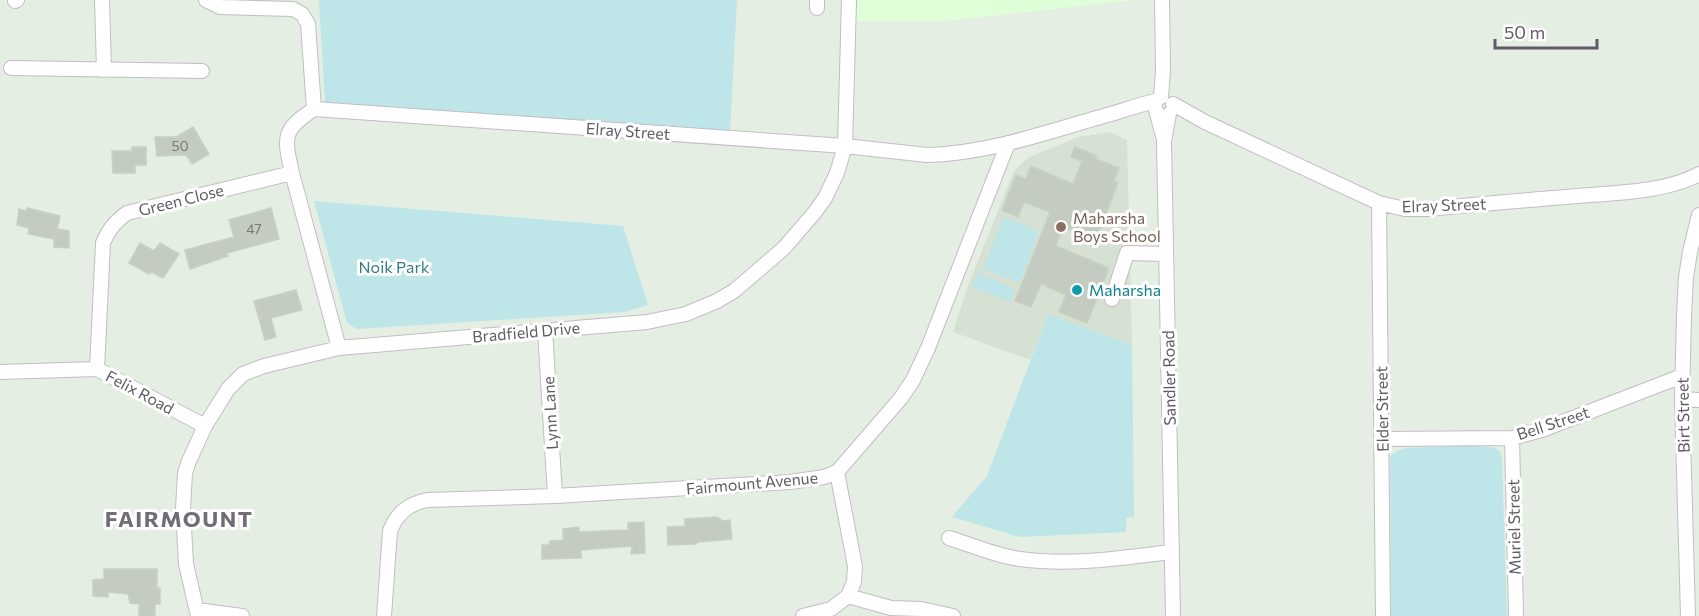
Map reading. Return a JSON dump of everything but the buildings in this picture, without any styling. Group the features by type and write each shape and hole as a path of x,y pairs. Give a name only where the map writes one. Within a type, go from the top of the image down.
{"street":[{"path":"102,0 104,70"},
{"path":"206,0 220,7 292,9 302,14 308,24 314,109 297,120 289,132 286,145 339,348"},
{"name":"Bradfield Drive","path":"198,613 186,564 183,509 187,467 205,426 228,389 243,374 264,366 339,348 656,320 686,314 734,291 784,248 815,212 831,188 845,146 849,0"},
{"name":"Sandler Road","path":"1162,0 1173,616"},
{"path":"11,68 202,71"},
{"name":"Elray Street","path":"314,109 845,146 927,155 968,151 1008,143 1132,108 1164,106 1205,122 1379,203 1417,210 1612,193 1671,185 1689,180 1699,174"},
{"name":"Fairmount Avenue","path":"384,616 390,531 395,519 403,509 415,503 427,500 555,496 790,482 824,477 837,472 893,409 913,380 928,348 1008,143"},
{"name":"Green Close","path":"97,369 102,243 115,222 127,213 292,173"},
{"name":"Elder Street","path":"1379,203 1383,616"},
{"name":"Birt Street","path":"1688,616 1693,590 1682,376 1686,277 1699,215"},
{"path":"1112,299 1127,253 1167,254"},
{"name":"Lynn Lane","path":"545,330 555,496"},
{"name":"Felix Road","path":"0,372 97,369 205,426"},
{"name":"Bell Street","path":"1382,439 1512,438 1542,430 1682,376"},
{"path":"1683,399 1699,400"},
{"name":"Muriel Street","path":"1512,438 1516,616"},
{"path":"803,616 831,609 848,596 854,582 855,566 837,472"},
{"path":"949,538 1011,557 1061,562 1096,561 1172,552"},
{"path":"848,596 904,613 921,609 952,616"},
{"path":"198,613 242,616"}],"shaded area":[{"path":"854,0 1134,0 946,21 855,21"},
{"name":"Maharsha Boys School","path":"1110,132 1127,140 1132,345 1048,314 1030,360 953,332 969,283 1014,171 1029,157 1078,137"}],"green space":[{"path":"319,0 737,0 730,132 325,102"},
{"name":"Noik Park","path":"314,201 623,226 648,305 624,312 357,329 347,323"},
{"path":"1003,217 1039,231 1020,283 983,269"},
{"path":"978,273 1015,289 1010,302 972,287"},
{"path":"1048,314 1132,345 1134,517 1126,518 1126,532 1020,537 952,517 987,476"},
{"path":"1473,445 1495,448 1500,451 1502,458 1507,616 1391,616 1390,456 1406,448"}],"place":[{"name":"Maharsha Boys School","path":"1061,227"},
{"name":"Maharsha","path":"1077,290"}],"district":[{"name":"FAIRMOUNT","path":"179,519"}]}
